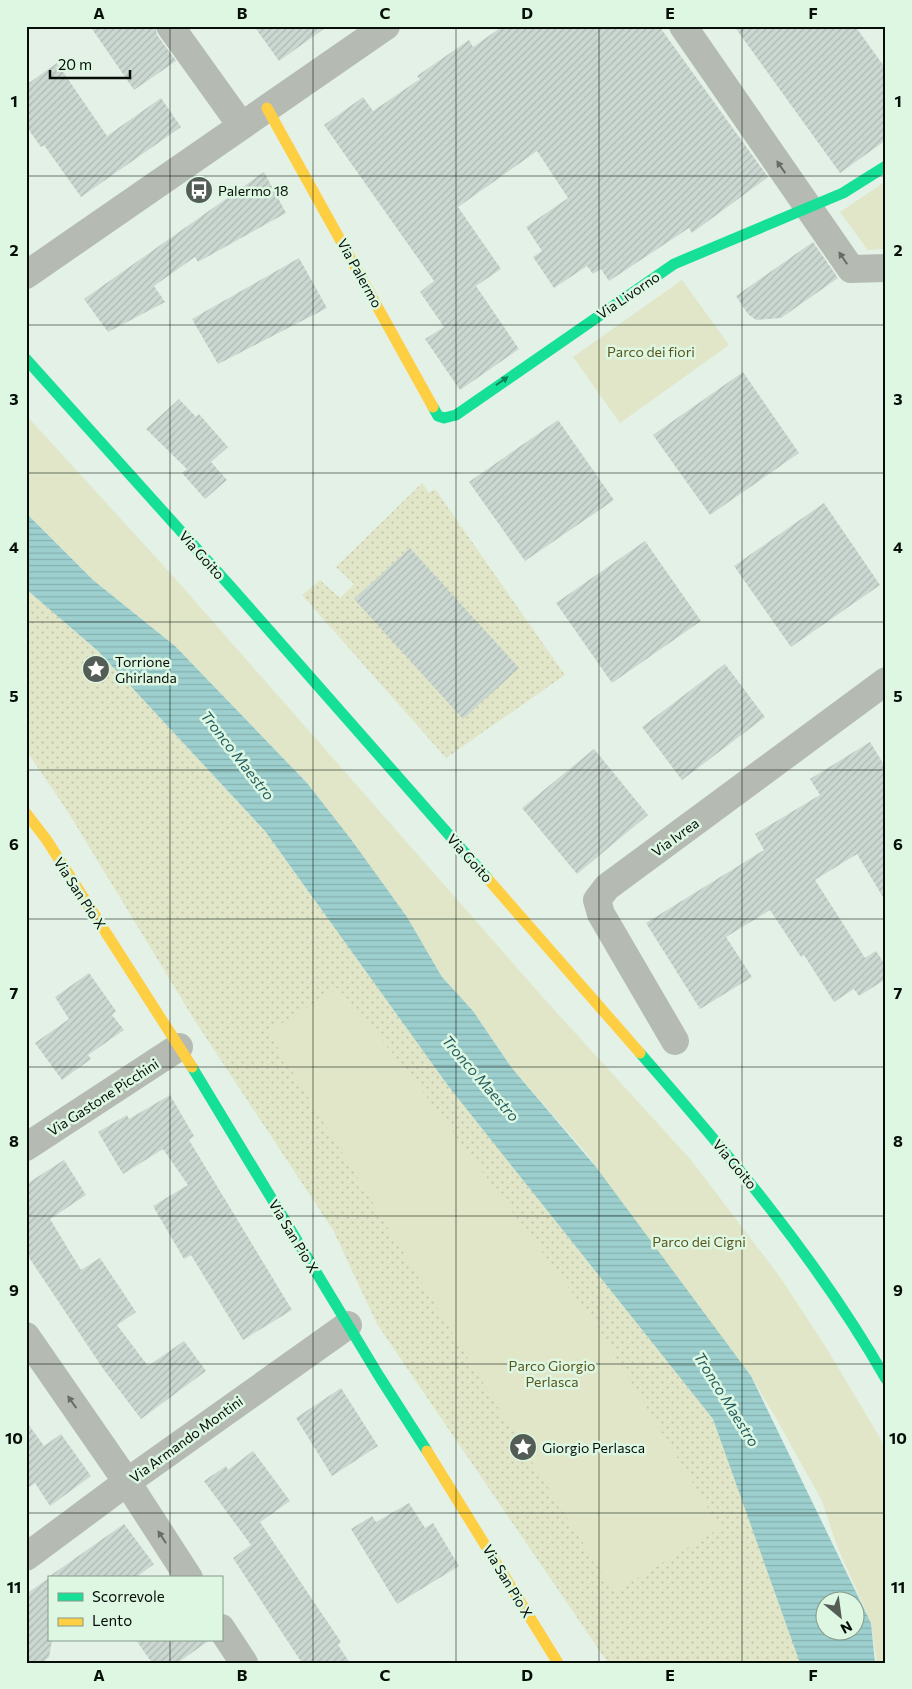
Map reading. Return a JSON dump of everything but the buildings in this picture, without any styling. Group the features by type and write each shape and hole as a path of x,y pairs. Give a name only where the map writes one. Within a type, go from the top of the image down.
{"street":[{"path":"170,26 241,125"},
{"path":"26,275 386,26"},
{"path":"683,26 850,269 886,268"},
{"name":"Via Palermo","path":"267,108 438,416 450,418 462,409"},
{"name":"Via Livorno","path":"462,409 674,264 843,193 886,166"},
{"name":"Via Goito","path":"26,359 231,587 724,1150 816,1267 856,1326 886,1379"},
{"name":"Via Ivrea","path":"675,1041 601,914 597,900 607,887 886,682"},
{"name":"Via San Pio X","path":"26,813 46,840 179,1047 348,1325 558,1663"},
{"name":"Via Gastone Picchini","path":"26,1147 179,1047"},
{"name":"Via Armando Montini","path":"26,1557 126,1482 348,1325"},
{"path":"26,1336 188,1576"},
{"path":"222,1630 244,1663"}],"green space":[{"path":"886,181 886,249 868,250 840,212"},
{"name":"Parco dei fiori","path":"682,280 729,345 620,423 573,357"},
{"name":"Parco dei Cigni","path":"26,415 172,575 548,1003 691,1160 780,1277 827,1349 886,1448 886,1663 877,1663 871,1623 864,1607 864,1592 857,1592 837,1546 822,1501 773,1413 751,1376 665,1267 587,1154 511,1067 473,1011 442,977 407,917 307,783 175,646 93,580 26,513"},
{"path":"422,483 429,493 435,489 565,675 446,758 302,595 320,580 340,598 354,584 336,567"},
{"path":"26,589 98,651 265,831 449,1087 713,1419 793,1625 800,1663 608,1663 377,1324 333,1230 195,1021 68,812 26,750"},
{"name":"Parco Giorgio Perlasca","path":"338,988 409,1073 597,1326 720,1528 614,1592 517,1438 268,1032"}],"water":[{"name":"Tronco Maestro","path":"26,513 93,580 175,646 307,783 350,838 407,917 442,977 473,1011 511,1067 596,1167 751,1376 856,1592 814,1592 814,1642 864,1642 864,1609 871,1623 875,1663 800,1663 713,1419 449,1087 265,831 98,651 26,589"}],"traffic: fast":[{"path":"433,407 438,416 444,418 456,415 674,264 843,193 886,166"},
{"path":"26,359 231,587 487,878"},
{"path":"640,1053 739,1170 802,1251 832,1292 886,1379"},
{"path":"192,1067 379,1376 427,1451"}],"traffic: slow":[{"path":"267,108 433,407"},
{"path":"26,813 46,839 192,1067"},
{"path":"487,878 640,1053"},
{"path":"427,1451 558,1663"}],"place":[{"name":"Palermo 18","path":"199,190"},
{"name":"Torrione Ghirlanda","path":"96,669"},
{"name":"Giorgio Perlasca","path":"523,1447"}]}
